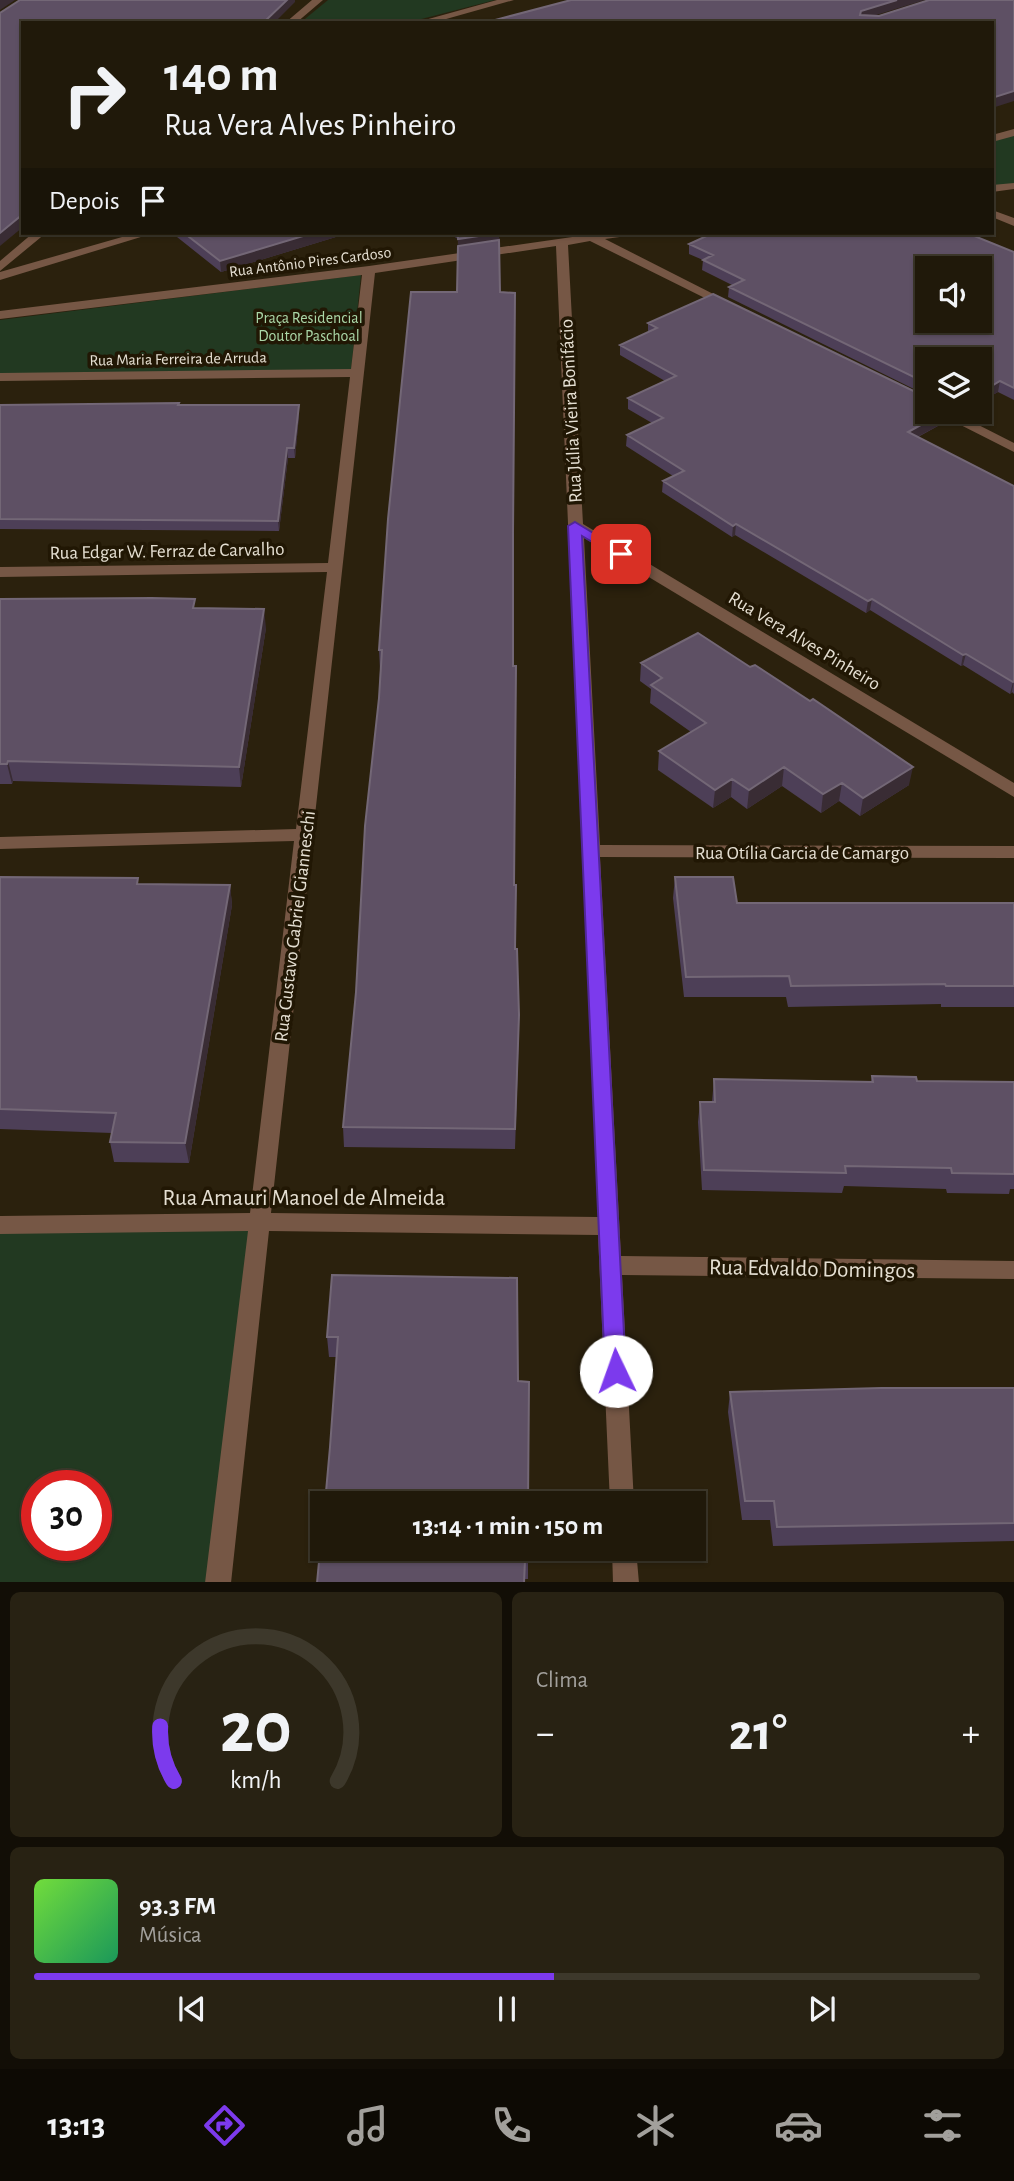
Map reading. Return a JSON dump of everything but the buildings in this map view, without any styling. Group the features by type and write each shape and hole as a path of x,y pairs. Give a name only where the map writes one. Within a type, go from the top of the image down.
{"street":[{"path":"292,21 318,0"},
{"path":"427,21 509,0"},
{"path":"994,138 1014,132"},
{"path":"994,189 1014,186"},
{"path":"994,214 1014,222"},
{"path":"0,267 38,235"},
{"path":"0,276 141,235"},
{"name":"Rua Antônio Pires Cardoso","path":"0,315 369,270 607,235"},
{"path":"591,237 741,311"},
{"name":"Rua Júlia Vieira Bonifácio","path":"562,241 621,1491"},
{"name":"Rua Gustavo Gabriel Gianneschi","path":"218,1582 369,270"},
{"name":"Rua Maria Ferreira de Arruda","path":"0,377 357,373"},
{"path":"966,424 1014,448"},
{"name":"Rua Vera Alves Pinheiro","path":"575,526 1014,791"},
{"name":"Rua Edgar W. Ferraz de Carvalho","path":"0,572 335,567"},
{"path":"0,843 304,835"},
{"name":"Rua Otília Garcia de Camargo","path":"591,852 1014,852"},
{"name":"Rua Amauri Manoel de Almeida","path":"0,1225 260,1222 607,1226"},
{"name":"Rua Edvaldo Domingos","path":"611,1265 1014,1270"},
{"path":"625,1561 626,1582"}],"green space":[{"path":"328,0 495,0 414,21 302,21"},
{"path":"1014,132 1014,186 994,189 994,138"},
{"name":"Praça Residencial Doutor Paschoal","path":"361,275 351,370 0,381 0,320"},
{"path":"260,1222 218,1582 0,1582 0,1225"}],"route":[{"path":"616,1371 575,526 621,554"}]}
